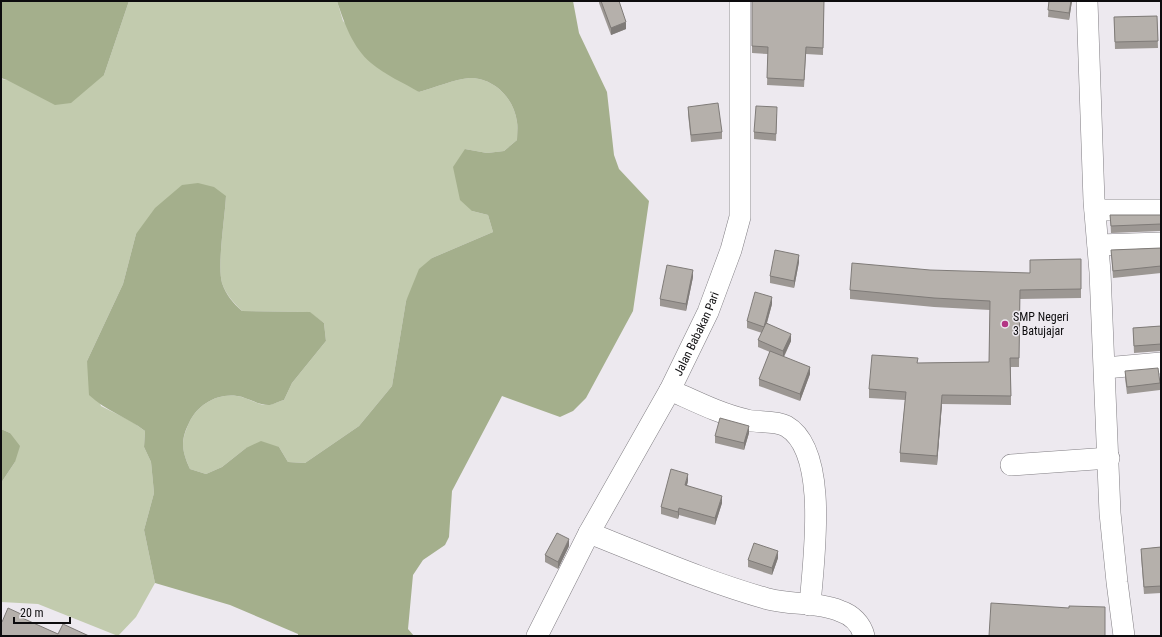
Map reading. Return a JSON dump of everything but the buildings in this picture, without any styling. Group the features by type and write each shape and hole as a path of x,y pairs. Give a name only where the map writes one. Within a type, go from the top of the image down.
{"street":[{"name":"Jalan Babakan Pari","path":"537,636 589,533 670,390 708,312 731,250 740,217 740,1"},
{"path":"1087,1 1095,210 1105,368 1110,513 1124,636"},
{"path":"1095,210 1161,210"},
{"path":"1098,245 1161,243"},
{"path":"1105,368 1161,363"},
{"path":"670,390 723,413 747,420 784,425 798,434 811,465 815,488 816,511 810,605"},
{"path":"1011,465 1109,458"},
{"path":"589,533 685,571 769,599 842,611 860,624 864,636"}],"green space":[{"path":"1,1 129,1 104,75 71,103 55,105 1,78"},
{"path":"129,1 337,1 343,21 419,92 470,78 479,79 495,86 512,105 517,122 517,140 504,151 487,153 465,149 472,211 488,215 493,232 432,258 406,301 392,386 359,426 305,463 288,462 279,447 246,448 222,467 206,474 190,469 185,457 183,441 189,423 197,411 215,398 222,396 237,396 265,405 271,405 284,400 292,383 326,341 324,323 309,312 242,311 230,298 222,283 220,265 226,196 136,234 123,284 87,361 101,406 131,421 145,431 144,447 151,462 154,493 144,530 155,583 136,617 118,636 38,604 1,602 1,483 15,462 10,433 1,429 1,79 7,80 104,75"},
{"path":"337,1 573,1 579,33 607,92 614,155 619,169 649,201 633,311 586,398 573,411 560,417 502,396 452,491 449,537 445,545 423,560 413,575 408,629 414,636 298,636 298,634 230,605 155,583 144,530 154,493 151,462 144,447 145,431 102,405 89,395 87,361 123,284 136,234 155,208 182,185 198,183 214,187 226,196 220,265 222,283 230,298 236,305 242,311 310,312 324,323 326,341 292,383 284,400 266,405 237,396 222,396 208,402 197,411 186,429 183,446 185,457 190,469 206,474 222,467 246,448 261,441 279,447 288,462 305,463 359,426 392,386 406,301 419,269 432,258 493,232 488,215 472,211 460,200 453,167 465,149 487,153 504,151 517,140 517,124 512,105 495,86 479,79 470,78 458,80 419,92 395,79 371,63 359,50 350,35"},
{"path":"1,429 10,433 20,446 15,462 1,483"}],"place":[{"name":"SMP Negeri 3 Batujajar","path":"1005,324"}]}
